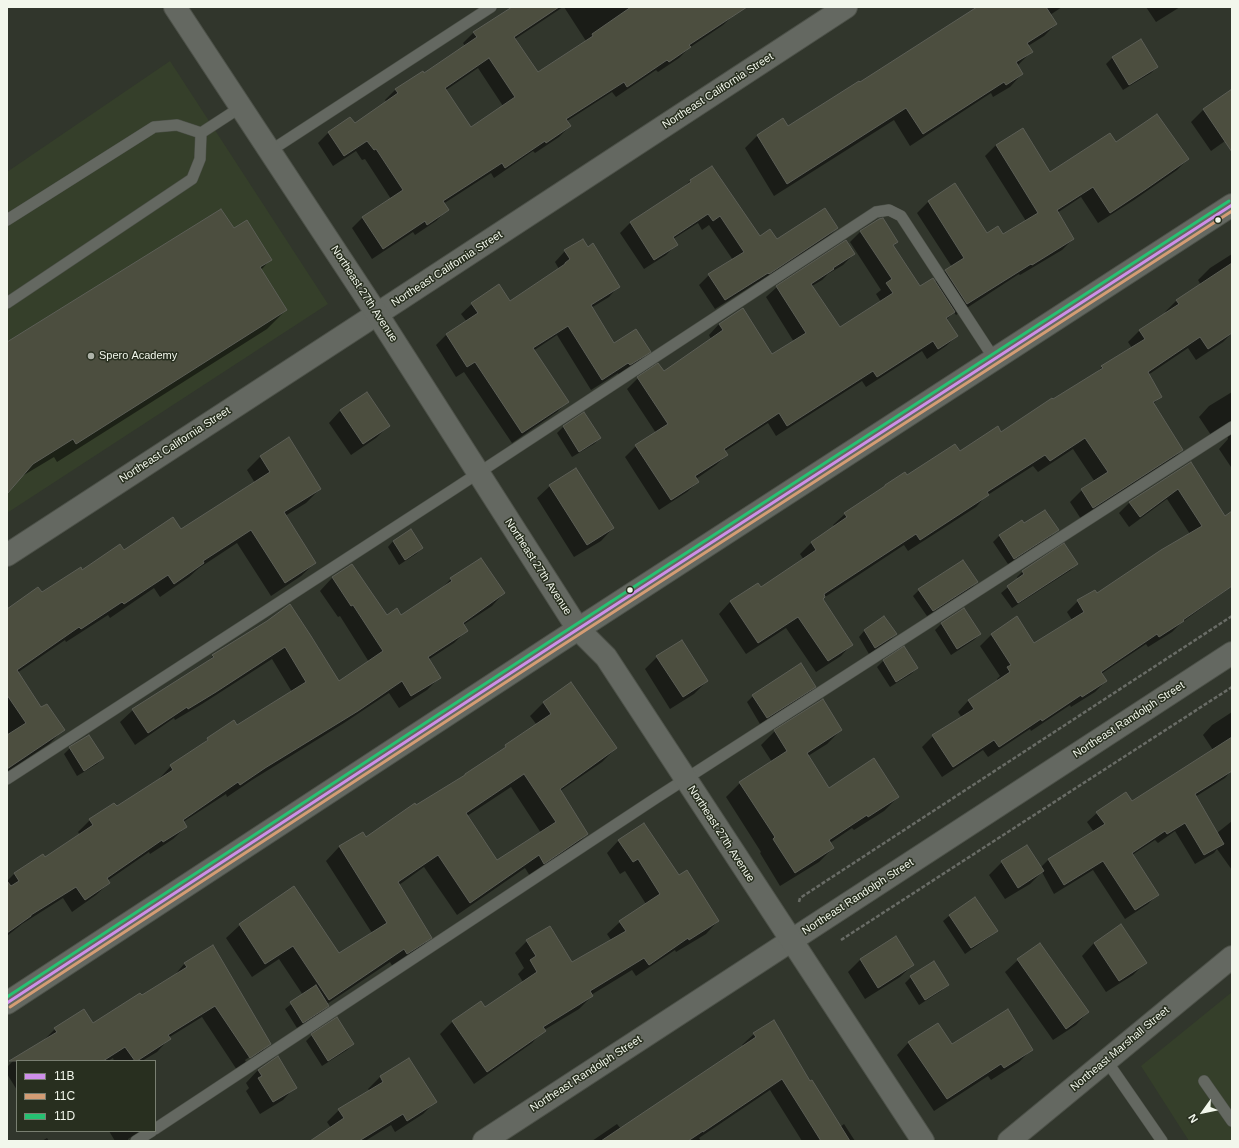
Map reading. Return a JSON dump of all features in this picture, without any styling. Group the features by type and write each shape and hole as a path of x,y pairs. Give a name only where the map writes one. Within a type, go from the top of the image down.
{"street":[{"name":"Northeast 27th Avenue","path":"175,7 377,314 578,629 606,657 922,1141"},
{"name":"Northeast California Street","path":"7,555 846,7"},
{"path":"7,1002 578,629 1232,206"},
{"name":"Northeast Randolph Street","path":"484,1141 1232,653"},
{"name":"Northeast Marshall Street","path":"1009,1141 1232,957"}],"lane":[{"path":"270,150 491,7"},
{"path":"201,133 241,107"},
{"path":"7,220 154,127 177,125 201,133"},
{"path":"7,303 192,179 200,159 201,133"},
{"path":"7,779 876,212 890,210 902,216 995,360"},
{"path":"156,1128 686,779 1232,428"},
{"path":"1106,1060 1162,1141"},
{"path":"1204,1081 1232,1121"},
{"path":"136,1141 150,1132"}],"path":[{"path":"798,902 800,898 1232,616"},
{"path":"835,944 1232,687"}],"shaded area":[{"path":"170,61 328,304 7,513 7,172"},
{"path":"1232,992 1232,1141 1189,1141 1141,1066"}],"building":[{"path":"512,7 559,7 514,37 538,72 593,36 592,34 631,7 747,7 689,45 691,47 669,62 667,60 627,87 624,82 566,119 571,126 546,143 545,141 505,168 502,163 443,201 449,210 427,225 425,221 383,249 362,217 403,190 376,149 374,150 367,141 344,156 328,132 350,117 355,123 398,93 395,89 423,71 424,73 477,37 473,32","holes":["489,58 515,97 471,127 445,88"]},
{"path":"977,7 1046,7 1057,24 1027,43 1033,52 1016,62 1023,74 1006,85 1004,82 923,134 906,108 787,184 757,135 783,118 788,126"},
{"path":"1141,39 1158,67 1129,85 1112,57"},
{"path":"1232,89 1232,152 1203,109"},
{"path":"1157,114 1189,159 1110,213 1093,187 1057,210 1074,239 967,304 945,270 964,258 928,201 955,183 987,233 998,226 1003,234 1038,213 996,145 1023,128 1050,172 1110,133 1116,142"},
{"path":"712,166 760,236 770,229 777,239 825,208 838,228 769,274 768,273 725,300 708,274 744,252 720,216 713,221 708,214 673,237 678,245 654,260 630,222 691,182 690,180"},
{"name":"Spero Academy","path":"221,209 234,228 247,220 272,260 260,267 287,310 76,444 73,439 33,464 7,494 7,342"},
{"path":"883,218 898,242 893,245 920,286 933,278 955,312 946,318 958,336 938,349 933,341 877,377 873,371 787,426 779,413 724,449 728,455 695,476 699,482 671,500 635,445 668,424 637,377 658,363 664,371 723,330 719,324 743,308 772,354 806,333 776,286 846,240 855,254 811,284 840,327 893,293 886,283 892,279 860,231"},
{"path":"583,239 588,247 593,243 620,287 591,305 614,343 636,329 651,352 630,365 628,363 602,380 568,326 533,348 569,402 522,433 475,362 467,367 446,334 478,313 471,303 499,284 510,301 565,264 570,259 564,250"},
{"path":"1232,263 1232,333 1208,349 1200,337 1148,372 1162,397 1153,402 1183,450 1093,508 1081,489 1108,472 1085,438 1050,461 1045,455 987,492 989,495 920,540 916,534 824,594 825,597 823,599 853,645 828,661 798,617 758,643 730,601 758,583 761,587 816,550 811,542 847,517 844,513 905,472 907,475 955,444 960,451 998,426 1001,432 1052,398 1053,399 1103,368 1101,366 1145,339 1139,330 1179,304 1176,300"},
{"path":"367,392 390,426 363,444 340,410"},
{"path":"584,412 601,438 579,452 563,426"},
{"path":"289,437 321,489 284,512 316,563 285,583 251,530 203,561 204,563 174,584 168,575 124,604 122,602 81,629 79,627 17,670 41,707 47,704 65,730 7,769 7,735 26,723 7,695 7,609 38,587 42,592 81,567 82,570 120,544 124,550 173,517 181,529 270,472 260,456"},
{"path":"1191,462 1225,516 1232,511 1232,586 1183,620 1184,621 1159,637 1157,634 1101,672 1107,681 1082,697 1081,695 1042,721 1041,719 999,747 994,740 953,767 932,735 974,709 968,700 1010,672 1007,667 1011,665 991,634 1017,616 1034,643 1084,612 1077,600 1095,590 1097,593 1161,550 1202,526 1178,489 1140,517 1129,502"},
{"path":"576,468 614,528 587,545 549,485"},
{"path":"1045,510 1059,530 1014,559 999,535 1022,520 1024,523"},
{"path":"411,529 423,548 405,560 393,541"},
{"path":"1064,543 1078,564 1018,603 1007,586 1024,574 1022,571"},
{"path":"481,558 505,593 463,623 468,631 428,657 441,678 411,696 402,681 358,711 240,785 238,782 183,820 187,827 163,842 162,840 107,878 110,883 85,900 76,887 31,915 7,933 7,881 11,886 19,881 14,873 43,854 45,857 93,825 89,819 114,803 117,806 173,770 170,765 208,740 207,738 234,720 237,725 306,682 285,647 216,692 188,709 187,707 148,733 132,709 214,657 212,655 267,621 290,604 339,681 383,651 353,605 351,606 332,577 352,564 387,615 397,608 401,615 452,581 450,578"},
{"path":"963,560 978,582 933,611 918,589"},
{"path":"964,608 981,634 957,649 941,623"},
{"path":"884,616 897,634 875,648 864,630"},
{"path":"682,640 708,681 683,697 656,656"},
{"path":"904,646 918,668 896,682 883,660"},
{"path":"801,663 816,687 767,718 752,695"},
{"path":"571,682 617,748 560,789 588,834 544,864 539,855 470,903 438,855 398,882 432,938 407,954 404,949 329,1000 293,946 265,964 239,924 294,886 339,953 387,923 339,846 363,832 366,837 415,803 416,805 465,775 506,747 505,745 551,714 543,702","holes":["524,774 556,822 497,860 466,813"]},
{"path":"823,699 842,730 807,753 829,788 874,758 899,797 868,817 867,815 829,840 834,848 795,873 773,839 775,837 739,782 787,751 774,730"},
{"path":"89,735 104,758 84,771 69,747"},
{"path":"1232,737 1232,771 1195,794 1224,844 1204,855 1185,823 1167,834 1165,831 1132,853 1159,895 1135,910 1103,861 1064,885 1048,859 1105,824 1096,812 1126,792 1132,801"},
{"path":"644,823 679,875 687,870 719,921 689,940 688,938 649,965 644,958 590,991 593,996 543,1027 546,1031 487,1072 452,1021 481,1001 485,1007 537,972 530,960 536,956 526,940 550,926 572,962 626,931 619,921 660,894 638,859 633,862 618,840"},
{"path":"1027,845 1044,871 1018,888 1001,861"},
{"path":"975,897 998,931 971,948 949,915"},
{"path":"1121,924 1147,963 1119,981 1094,943"},
{"path":"896,936 914,965 878,988 860,959"},
{"path":"1040,943 1089,1012 1066,1029 1017,959"},
{"path":"213,945 271,1044 250,1058 215,1006 168,1035 171,1039 139,1060 134,1060 125,1047 105,1060 9,1061 57,1032 54,1028 84,1009 93,1023 140,993 142,995 187,967 184,963"},
{"path":"934,961 949,985 925,1000 910,976"},
{"path":"316,985 329,1006 303,1023 290,1002"},
{"path":"1008,1009 1033,1050 1004,1068 1001,1064 947,1099 908,1042 938,1023 952,1044"},
{"path":"337,1017 354,1044 328,1061 311,1034"},
{"path":"774,1020 810,1081 812,1080 850,1141 821,1141 782,1079 688,1141 601,1141 756,1037 753,1033"},
{"path":"278,1056 297,1088 273,1102 258,1078 262,1076 258,1070"},
{"path":"409,1058 437,1102 407,1121 403,1114 359,1141 310,1141 344,1118 338,1109 383,1082 380,1076"}],"transit line":[{"name":"11D","path":"7,997 552,640 1229,201"},
{"name":"11B","path":"7,1003 555,644 1232,205"},
{"name":"11C","path":"10,1007 558,648 1232,211"}],"place":[{"name":"Spero Academy","path":"91,356"}]}
